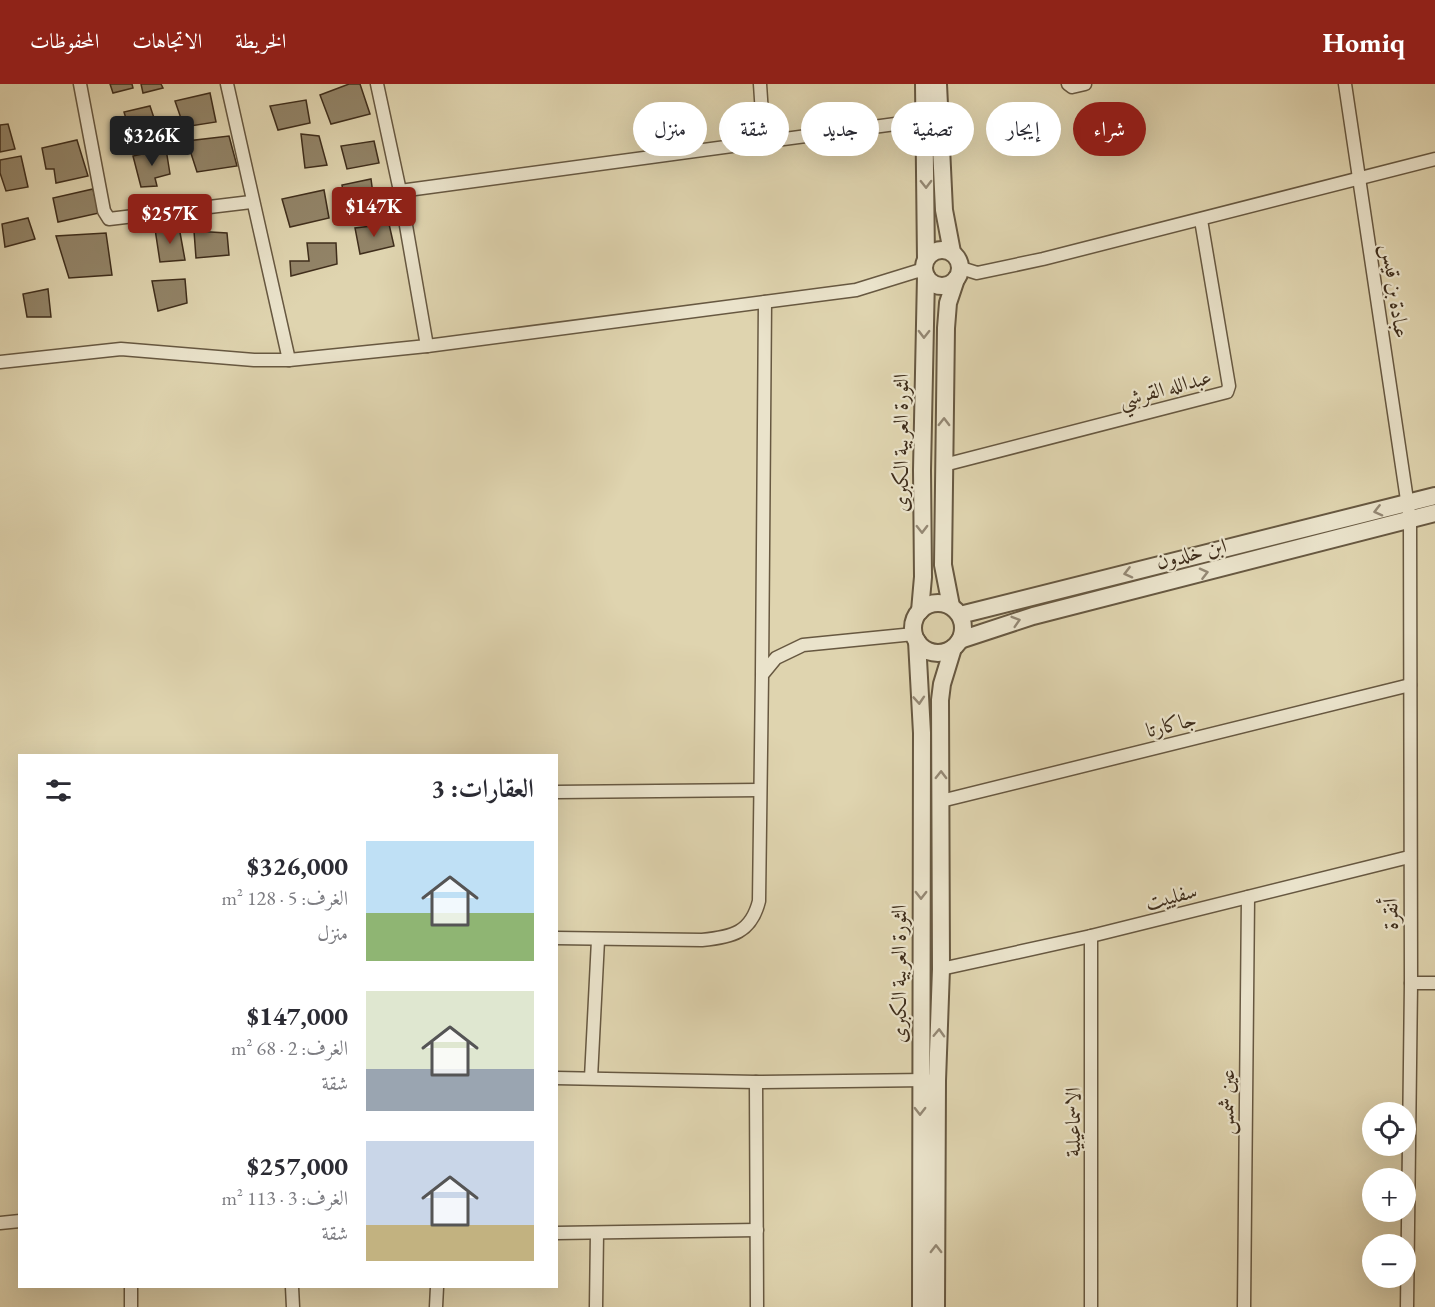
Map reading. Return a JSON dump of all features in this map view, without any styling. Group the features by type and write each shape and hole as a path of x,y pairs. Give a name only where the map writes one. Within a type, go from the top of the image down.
{"street":[{"path":"80,84 104,211 109,219 252,202"},
{"path":"227,84 289,360"},
{"path":"377,84 400,191 427,346"},
{"path":"760,84 761,102"},
{"name":"الثورة العربية الكبرى","path":"924,84 924,102"},
{"path":"925,268 940,286 952,283 958,273 944,210 938,84"},
{"path":"1068,84 1072,87 1085,84"},
{"name":"عبادة بن قيس","path":"1345,84 1408,512"},
{"path":"789,140 891,125"},
{"path":"400,191 719,150"},
{"name":"الثورة العربية الكبرى","path":"920,611 923,577 925,156"},
{"path":"958,273 977,273 1023,264 1435,159"},
{"name":"عبدالله القرشي","path":"944,465 1227,392 1229,386 1201,219"},
{"path":"0,362 121,349 254,360 289,360 427,346 856,290 925,268 941,249 952,252"},
{"name":"الثورة العربية الكبرى","path":"955,611 943,565 946,328 948,303 958,273"},
{"path":"558,938 702,940 721,938 742,931 755,918 759,901 765,302"},
{"name":"ابن خلدون","path":"956,644 1033,616 1408,512 1435,496"},
{"name":"ابن خلدون","path":"955,611 1408,512 1435,513"},
{"name":"أنقرة","path":"1407,1307 1411,983 1408,512"},
{"path":"934,603 955,611 963,626 956,644 937,653 929,651 916,637 913,625 920,611 934,603"},
{"path":"762,675 776,658 803,645 916,637"},
{"name":"الثورة العربية الكبرى","path":"916,637 922,733 921,1307"},
{"name":"الثورة العربية الكبرى","path":"936,1307 942,684 956,644"},
{"name":"جاكارتا","path":"941,801 1410,685"},
{"path":"922,733 942,733"},
{"path":"558,792 759,790"},
{"name":"سفلييت","path":"941,969 1091,936 1409,857"},
{"name":"عين شمس","path":"1244,1307 1248,897"},
{"name":"الاسماعيلية","path":"1091,936 1091,1307"},
{"path":"591,1078 598,940"},
{"path":"1411,983 1435,983"},
{"path":"558,1078 756,1082 938,1081"},
{"path":"756,1082 757,1307"},
{"path":"0,1223 18,1221"},
{"path":"558,1233 758,1230"},
{"path":"596,1307 597,1233"},
{"path":"131,1288 131,1307"},
{"path":"292,1288 293,1307"},
{"path":"436,1307 437,1288"}],"building":[{"path":"110,84 132,84 133,88 113,93"},
{"path":"141,84 161,84 163,88 143,93"},
{"path":"349,84 360,84 370,114 331,124 320,95"},
{"path":"210,93 216,122 184,127 175,101"},
{"path":"306,100 310,123 278,130 270,106"},
{"path":"150,106 158,130 132,138 124,112"},
{"path":"8,124 15,149 0,152 0,125"},
{"path":"301,134 319,136 327,165 305,168"},
{"path":"229,136 237,166 197,172 187,141"},
{"path":"77,140 88,176 56,183 54,169 46,169 42,148"},
{"path":"374,141 379,163 347,169 341,146"},
{"path":"166,149 170,174 155,178 157,186 141,187 133,156"},
{"path":"21,156 28,187 6,191 0,173 0,160"},
{"path":"371,179 375,209 347,215 342,185"},
{"path":"93,189 99,213 58,222 53,198"},
{"path":"324,190 329,218 290,227 282,199"},
{"path":"28,218 35,239 5,247 2,224"},
{"path":"389,224 394,246 360,254 355,228"},
{"path":"179,227 185,260 160,262 155,229"},
{"path":"194,231 227,233 229,255 196,258"},
{"path":"106,233 112,275 69,278 56,236"},
{"path":"307,243 336,243 337,264 291,276 290,261 309,261"},
{"path":"185,279 187,303 158,311 152,281"},
{"path":"48,289 51,317 27,317 23,294"}]}
